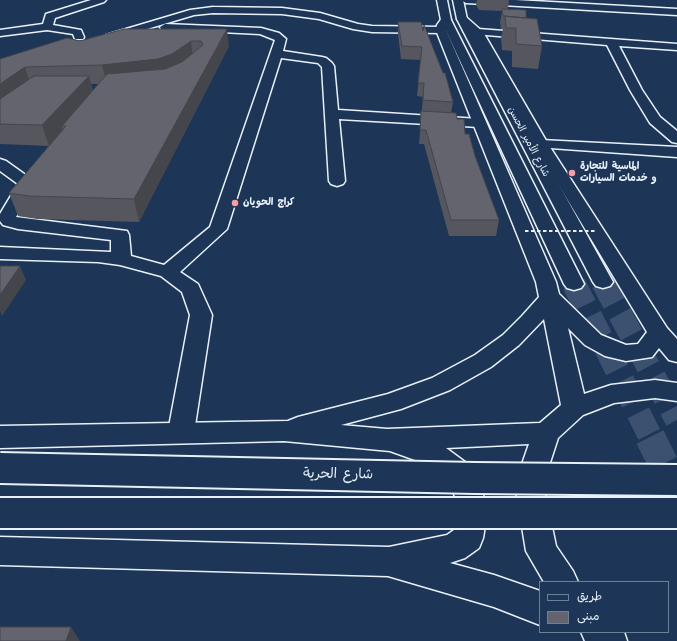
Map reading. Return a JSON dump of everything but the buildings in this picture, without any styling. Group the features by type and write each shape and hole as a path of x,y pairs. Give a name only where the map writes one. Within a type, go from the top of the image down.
{"main road":[{"path":"47,27 50,16 101,0"},
{"name":"شارع الأمير الحسن","path":"445,13 458,0"},
{"path":"466,0 573,3 677,12"},
{"path":"193,2 304,9 316,5"},
{"path":"98,41 193,12 243,10 305,14 372,29 445,13 478,32 677,47"},
{"path":"445,13 479,123 546,282 574,408"},
{"name":"شارع الأمير الحسن","path":"445,13 603,282"},
{"name":"شارع الأمير الحسن","path":"445,13 574,284"},
{"path":"147,26 261,31 275,35 281,39 218,229 168,272"},
{"path":"0,33 47,27 77,32 79,43"},
{"path":"478,32 542,144 659,333 677,354"},
{"path":"611,42 655,120 677,139"},
{"path":"276,54 322,60 328,66 337,181"},
{"path":"332,114 479,123"},
{"path":"542,144 677,152"},
{"path":"0,164 32,177 7,217 9,221 18,224 120,235 121,259"},
{"path":"0,253 98,256 121,259 168,272 191,289 201,315 181,432"},
{"path":"550,297 593,340 613,350 630,353 644,351 659,333"},
{"path":"284,431 392,402 440,384 483,361 511,340 530,321 550,297"},
{"path":"561,581 542,552 529,484 546,433 574,408 611,394 655,389 677,392"},
{"path":"0,437 284,431 387,440 546,433"},
{"path":"0,551 388,561 454,548 468,538 472,513 469,494 455,470 439,457 387,440"},
{"name":"شارع الحرية","path":"0,468 467,478 677,480"},
{"path":"0,513 677,513"},
{"path":"388,561 494,591 539,608"},
{"path":"599,633 610,641"}],"path":[{"path":"525,231 597,231"}],"tunnel":[{"path":"603,282 677,420"},
{"path":"574,284 651,438"},
{"path":"650,437 677,491"}],"place":[{"name":"الماسية للتجارة و خدمات السيارات","path":"572,173"},
{"name":"كراج الحويان","path":"235,203"}]}
